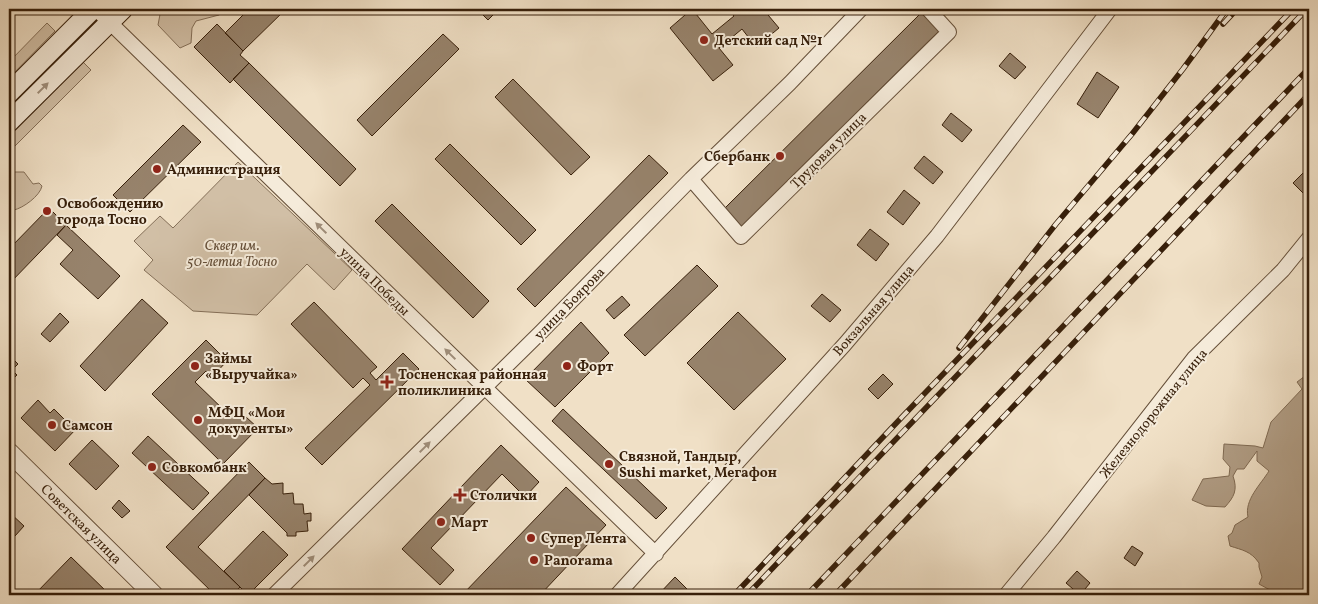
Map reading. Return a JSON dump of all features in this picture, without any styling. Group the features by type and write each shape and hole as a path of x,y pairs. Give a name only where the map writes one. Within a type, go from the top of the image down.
{"main road":[{"path":"9,93 94,9"},
{"path":"9,122 123,9"}],"street":[{"name":"улица Победы","path":"94,9 656,554"},
{"name":"улица Боярова","path":"274,595 485,388 691,179 790,83 861,9"},
{"name":"Трудовая улица","path":"691,179 742,238 949,32 928,9"},
{"name":"Вокзальная улица","path":"617,595 845,344 937,236 1110,9"},
{"name":"Железнодорожная улица","path":"1006,595 1054,537 1194,358 1283,270 1309,238"},
{"name":"Советская улица","path":"9,452 154,595"}],"green space":[{"path":"161,9 226,9 219,15 196,21 192,28 191,43 180,48 158,25"},
{"path":"47,23 55,31 9,78 9,62"},
{"path":"83,62 91,70 9,152 9,137"},
{"name":"Сквер им. 50-летия Тосно","path":"238,162 352,270 334,290 307,264 257,315 193,311 144,270 153,260 134,241 160,216 173,228"},
{"path":"15,172 24,172 33,184 39,183 42,186 41,190 31,201 14,210 9,215 9,177"}],"shaded area":[{"path":"1309,373 1309,595 1301,595 1297,591 1270,590 1259,584 1262,577 1259,563 1256,559 1246,552 1230,546 1228,536 1232,533 1235,525 1248,517 1248,504 1269,471 1257,461 1257,451 1244,469 1237,469 1233,476 1234,493 1225,507 1206,506 1192,500 1203,479 1229,476 1230,467 1223,459 1224,444 1263,448 1271,422 1302,389 1297,382"}],"building":[{"path":"249,9 286,9 243,51 225,33"},
{"path":"477,9 499,9 488,20"},
{"name":"Детский сад №1","path":"692,9 712,34 734,16 728,9 763,9 779,28 756,47 742,29 719,48 733,65 713,81 670,28"},
{"path":"921,13 939,31 738,230 721,212"},
{"path":"217,24 243,51 240,55 249,63 230,83 194,47"},
{"path":"443,34 459,49 372,136 357,120"},
{"path":"1010,53 1026,67 1015,79 999,66"},
{"path":"249,63 356,169 340,186 233,79"},
{"path":"1097,72 1119,87 1098,118 1077,104"},
{"path":"513,79 590,157 571,175 495,97"},
{"path":"951,113 972,130 962,142 942,125"},
{"name":"Администрация","path":"183,125 201,142 130,212 113,195"},
{"path":"450,144 536,230 521,245 435,159"},
{"path":"649,155 668,173 535,307 517,289"},
{"path":"924,156 943,172 933,184 914,168"},
{"path":"1309,167 1309,199 1293,183"},
{"path":"904,190 920,203 903,225 887,212"},
{"path":"392,204 489,301 473,318 375,221"},
{"path":"49,208 66,225 9,284 9,249"},
{"path":"66,225 120,276 98,299 60,264 73,250 57,235"},
{"path":"870,229 889,244 876,261 857,245"},
{"path":"697,265 718,286 645,356 624,335"},
{"path":"822,294 841,310 830,322 811,306"},
{"path":"622,296 630,305 614,319 606,310"},
{"path":"142,299 168,323 105,391 80,366"},
{"name":"Тосненская районная поликлиника","path":"314,302 377,367 370,373 376,380 403,353 419,369 322,465 305,448 370,385 363,378 353,388 291,324"},
{"path":"738,312 786,359 734,410 687,363"},
{"path":"60,313 69,322 50,342 41,334"},
{"name":"Форт","path":"581,322 609,353 555,407 525,379"},
{"path":"206,340 227,361 212,377 206,371 195,382 227,413 234,406 258,428 223,464 152,394"},
{"path":"9,355 18,364 12,370 17,375 9,383"},
{"path":"883,374 893,384 878,399 868,389"},
{"name":"Самсон","path":"38,400 50,413 54,409 68,423 71,420 78,427 55,451 21,418"},
{"name":"Связной, Тандыр, Sushi market, Мегафон","path":"563,409 667,508 656,519 552,421"},
{"path":"148,436 209,493 193,510 132,453"},
{"path":"92,440 119,466 96,490 69,464"},
{"name":"Март","path":"501,445 539,482 525,497 502,474 431,548 454,570 440,585 402,549"},
{"path":"249,462 265,478 198,547 240,587 233,595 215,595 166,547"},
{"path":"265,478 272,484 283,483 283,494 293,493 294,504 303,504 304,514 311,513 311,521 307,521 308,531 296,532 296,536 287,536 287,533 249,495"},
{"name":"Panorama","path":"566,487 606,525 540,595 462,595"},
{"path":"119,500 130,511 122,518 112,508"},
{"path":"9,512 24,526 15,536 9,534"},
{"path":"263,531 288,555 248,595 224,571"},
{"path":"1132,546 1143,553 1135,566 1124,558"},
{"path":"71,557 110,595 34,595"},
{"path":"1077,571 1090,583 1080,595 1066,583"},
{"path":"675,577 693,595 658,595"}],"railway":[{"path":"959,348 1056,224 1132,134 1227,9"},
{"path":"1223,24 1237,9"},
{"path":"734,595 1293,9"},
{"path":"747,595 1307,9"},
{"path":"807,595 1309,68"},
{"path":"835,595 1309,94"}],"place":[{"name":"Детский сад №1","path":"704,40"},
{"name":"Сбербанк","path":"780,156"},
{"name":"Администрация","path":"157,169"},
{"name":"Освобождению города Тосно","path":"47,211"},
{"name":"Займы «Выручайка»","path":"195,366"},
{"name":"Форт","path":"567,366"},
{"name":"Тосненская районная поликлиника","path":"387,382"},
{"name":"МФЦ «Мои документы»","path":"198,420"},
{"name":"Самсон","path":"52,425"},
{"name":"Связной, Тандыр, Sushi market, Мегафон","path":"609,464"},
{"name":"Совкомбанк","path":"152,467"},
{"name":"Столички","path":"460,495"},
{"name":"Март","path":"441,522"},
{"name":"Супер Лента","path":"531,538"},
{"name":"Panorama","path":"534,560"}]}
